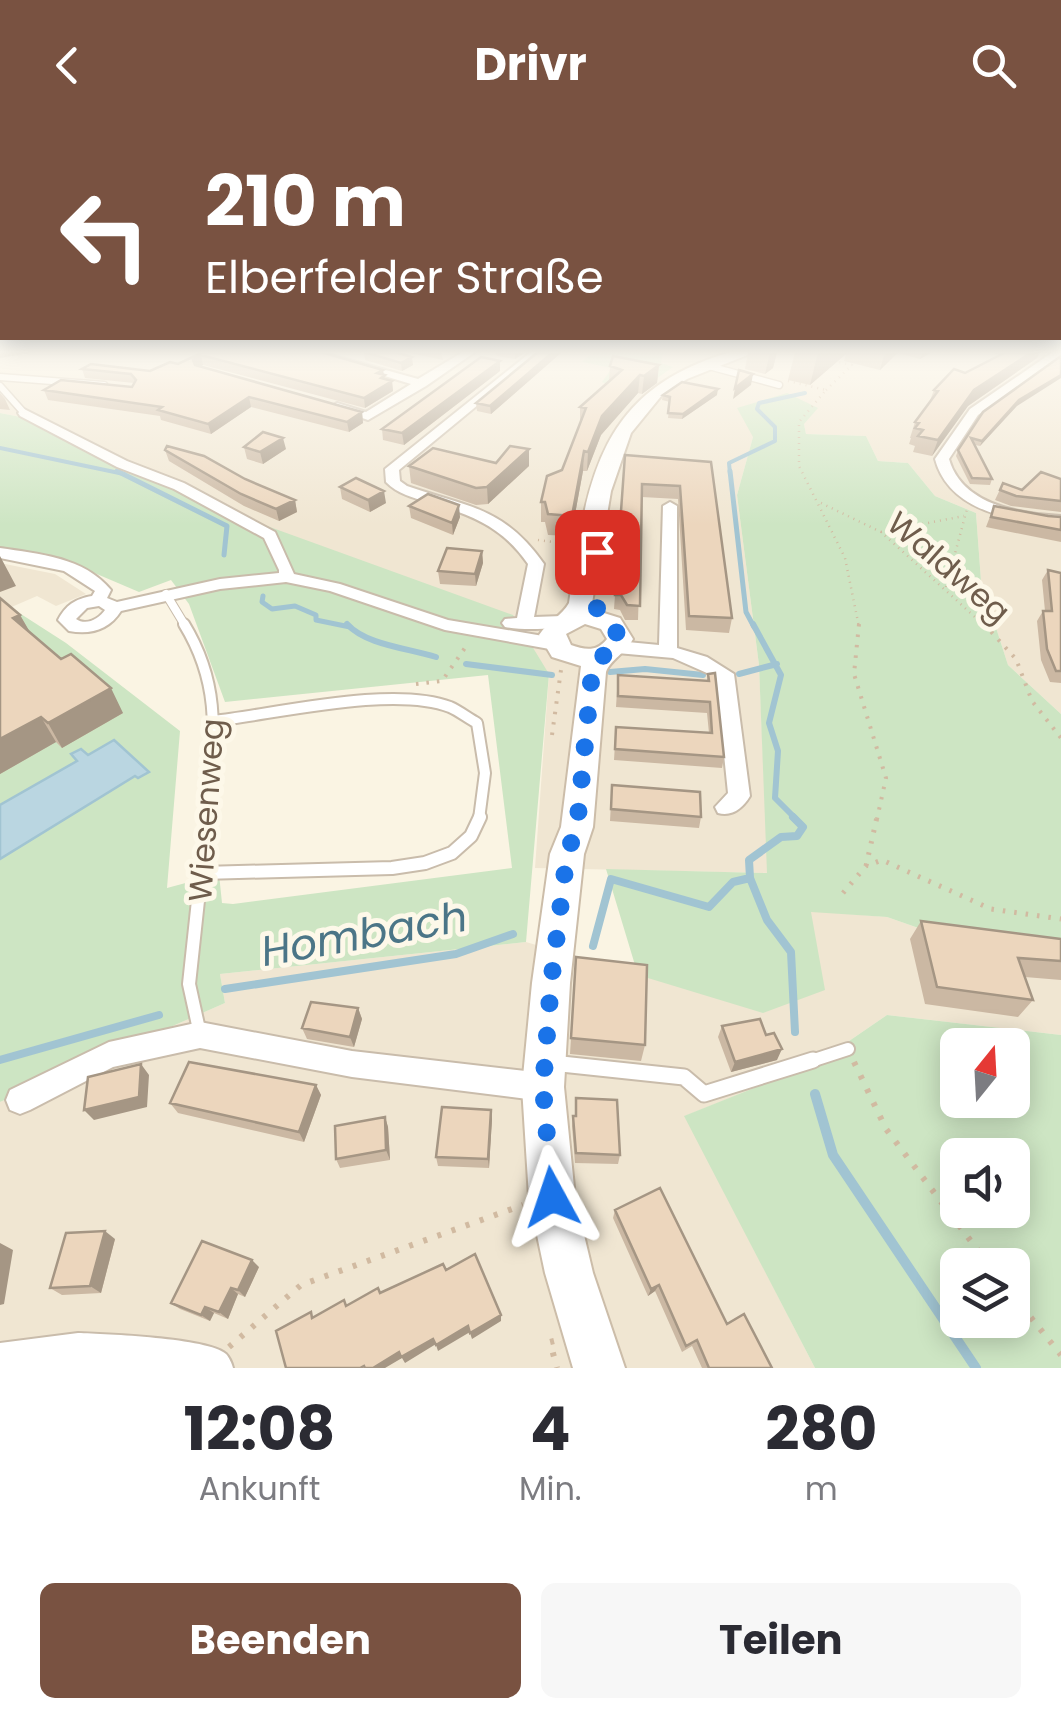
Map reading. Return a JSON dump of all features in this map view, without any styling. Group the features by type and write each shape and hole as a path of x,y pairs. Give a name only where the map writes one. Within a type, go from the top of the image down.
{"main road":[{"path":"600,1368 569,1273 552,1197 544,1074 551,983 567,854 577,827 592,672 591,538 615,461 619,434 637,410"}],"street":[{"path":"348,410 368,416 379,410"},
{"path":"465,410 392,469 393,482 402,490 472,510 518,536 536,564 524,624"},
{"path":"977,410 944,453 942,468 970,497 1016,516 1061,520"},
{"path":"24,413 122,464 180,486 270,535 287,573"},
{"path":"668,652 670,506"},
{"path":"0,553 35,558 80,573 103,590 106,604 287,573 341,579 449,615 524,624 589,640"},
{"path":"287,573 445,625 589,640 700,660 724,674 739,796 726,806"},
{"path":"20,1100 109,1055 200,1035 352,1064 544,1074"},
{"path":"0,1360 41,1349 151,1354 213,1366"}],"lane":[{"path":"21,410 24,413"},
{"name":"Wiesenweg","path":"166,594 198,648 215,705 204,873 190,984 200,1035"},
{"path":"204,873 224,876 273,869 429,864 467,846 482,815 486,765 477,724 448,706 391,700 334,702 269,716 214,721"},
{"path":"544,1074 684,1078 704,1094 848,1049"}],"path":[{"path":"810,410 800,422 799,466 845,558 860,620 854,674 886,778 866,866 843,893"},
{"path":"946,587 970,497"},
{"name":"Waldweg","path":"819,502 880,532 946,587 1016,658 1032,701 1061,738"},
{"path":"880,532 966,516"},
{"path":"518,536 591,538"},
{"path":"552,735 561,671 589,640"},
{"path":"866,866 882,860 991,909 1061,919"},
{"path":"848,1049 886,1129 976,1248"},
{"path":"213,1366 301,1285 522,1205 521,1188"},
{"path":"1030,1316 1061,1354"},
{"path":"550,1342 557,1368"}],"shaded area":[{"path":"0,410 1061,410 1061,714 1008,665 981,581 976,513 935,496 908,463 878,461 866,436 806,434 804,424 753,437 737,495 759,665 768,873 535,868 549,674 231,513 31,419 0,413"},
{"path":"0,563 55,574 86,594 56,606 37,596 0,612"},
{"path":"811,911 887,917 927,931 1061,952 1061,1035 1030,1031 1030,1028 887,1015 817,1063 685,1116 815,1368 0,1368 0,1102 225,1003 220,974 526,942 638,975"}],"green space":[{"path":"738,410 816,410 804,424 806,434 866,436 878,461 908,463 935,496 976,513 981,581 1008,665 1061,714 1061,952 927,931 887,917 811,912 825,990 763,1013 638,975 606,869 767,873 759,665 737,495 753,437"},
{"path":"0,413 31,419 231,513 513,615 549,674 526,942 220,974 225,1003 0,1102 0,612 10,607 66,643 180,731 167,888 219,874 222,903 233,904 512,868 488,675 225,702 189,604 171,580 139,592 64,560 0,548"},
{"path":"887,1015 1000,1028 940,1028 940,1118 1030,1118 1030,1031 1061,1035 1061,1368 815,1368 684,1116 817,1063"}],"water":[{"path":"114,740 149,772 135,776 0,859 0,805 77,761 71,754 81,749 88,755"}],"building":[{"path":"158,410 230,410 208,424"},
{"path":"299,410 362,412 347,422"},
{"path":"408,410 434,410 402,433 382,429"},
{"path":"585,410 608,410 588,452 584,451 572,516 548,514 545,502 541,502 547,476 562,470"},
{"path":"668,410 689,410 683,414 668,413"},
{"path":"924,410 960,410 938,440 918,436 923,430 915,428 919,423 915,422"},
{"path":"1010,410 982,441 971,438 992,479 972,478 958,450 983,412"},
{"path":"263,432 283,438 260,452 244,447"},
{"path":"167,446 204,456 295,500 276,509 241,494 165,450"},
{"path":"510,446 529,449 487,487 476,488 409,466 433,448 496,463"},
{"path":"625,455 711,462 732,618 689,616 680,486 642,484 640,606 627,605 621,595 615,595"},
{"path":"1041,472 1061,479 1061,501 1016,496 1000,490 1003,483 1022,490"},
{"path":"356,478 384,491 368,500 340,487"},
{"path":"428,494 459,505 452,523 409,506"},
{"path":"994,506 1061,517 1061,530 991,517"},
{"path":"447,548 482,551 475,574 438,571"},
{"path":"1048,570 1061,573 1061,671 1056,671 1047,649 1043,611 1052,611"},
{"path":"0,598 20,615 13,618 61,659 71,654 111,688 48,723 41,717 0,739"},
{"path":"715,673 724,757 615,749 616,727 712,733 710,702 618,696 618,675 709,681 708,674"},
{"path":"612,785 700,792 701,817 611,809"},
{"path":"921,921 1061,939 1061,961 1018,958 1033,1000 937,987"},
{"path":"576,957 647,965 645,1045 571,1038"},
{"path":"311,1002 358,1008 350,1037 302,1028"},
{"path":"760,1019 766,1035 774,1033 782,1049 735,1062 722,1026"},
{"path":"189,1062 316,1085 299,1132 170,1103"},
{"path":"141,1064 139,1097 84,1110 88,1077"},
{"path":"576,1098 617,1100 620,1155 576,1153"},
{"path":"442,1107 491,1110 488,1159 436,1157"},
{"path":"385,1117 386,1150 336,1159 335,1126"},
{"path":"660,1188 727,1324 744,1314 772,1368 709,1368 697,1340 686,1346 659,1285 651,1289 615,1210"},
{"path":"105,1231 90,1286 50,1288 66,1233"},
{"path":"202,1241 252,1260 238,1290 231,1288 219,1312 205,1307 201,1315 171,1303"},
{"path":"475,1254 501,1315 470,1333 468,1326 436,1345 433,1339 401,1357 399,1352 373,1368 286,1368 276,1331 311,1312 312,1318 344,1300 346,1306 378,1288 380,1293 443,1264 446,1270"}],"waterway":[{"path":"730,474 729,463 775,441 775,427 758,410"},
{"path":"0,448 122,474"},
{"path":"117,471 122,474"},
{"path":"730,471 746,612 754,627"},
{"path":"122,474 227,526 224,555"},
{"path":"263,596 262,602 272,609 295,606 316,615 316,620 350,627"},
{"path":"347,624 365,637 436,657"},
{"path":"753,624 775,664"},
{"path":"466,664 552,675"},
{"path":"739,674 775,664"},
{"path":"775,664 781,675 769,723 778,751 775,798 796,819"},
{"path":"610,672 645,669 703,675"},
{"path":"750,878 749,860 781,837 797,836 803,827 793,817"},
{"name":"Hombach","path":"593,946 611,879 709,907 733,882 750,878"},
{"path":"750,878 767,920 791,952 795,1032"},
{"name":"Hombach","path":"225,989 456,954 513,934"},
{"name":"Hombach","path":"0,1060 159,1015"},
{"path":"815,1094 833,1155 976,1368"}],"route":[{"path":"552,1197 543,1087 554,950 567,854 577,827 592,672 598,657 610,654 620,639 617,630 599,619 597,612 597,552"}]}
